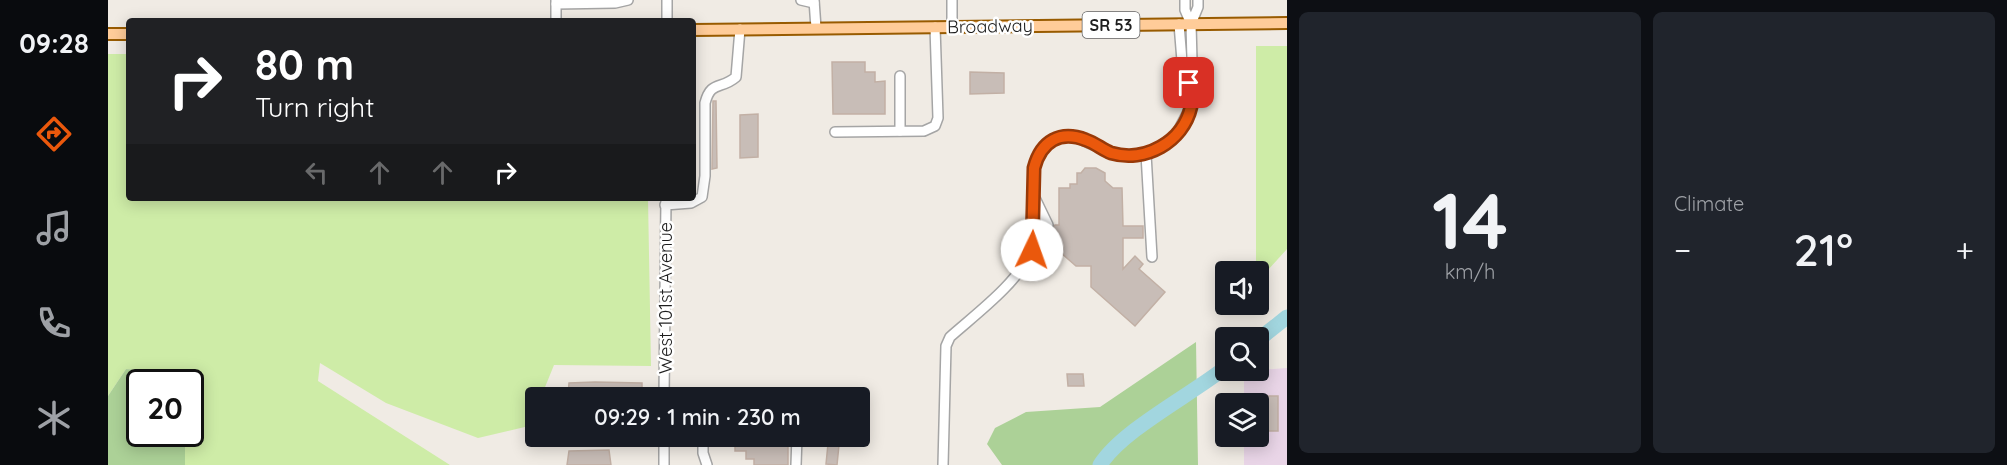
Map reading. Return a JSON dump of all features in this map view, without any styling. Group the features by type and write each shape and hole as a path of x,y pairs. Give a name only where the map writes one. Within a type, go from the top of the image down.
{"main road":[{"name":"Broadway","path":"696,30 1287,23"},
{"path":"108,34 126,34"}],"street":[{"path":"556,18 556,2 615,3 628,0"},
{"path":"667,0 667,18"},
{"path":"801,0 814,2 816,28"},
{"path":"952,0 952,26"},
{"path":"944,465 946,346 950,337 1020,269 1032,250 1034,168 1038,155 1046,144 1060,137 1080,138 1111,153 1146,154 1163,146 1176,135 1186,120 1191,106 1188,70 1192,61 1185,24 1185,0"},
{"path":"1185,24 1196,13 1198,0"},
{"path":"835,132 924,131 937,123 935,27"},
{"path":"696,200 702,197 705,176 705,103 712,87 736,77 740,29"},
{"path":"900,76 900,131"},
{"path":"1146,154 1152,257"},
{"path":"1034,197 1048,225"},
{"path":"665,202 693,201"},
{"name":"West 101st Avenue","path":"664,387 665,202"},
{"path":"1020,269 1032,264 1044,251 1048,238"},
{"path":"664,447 664,465"},
{"path":"703,447 703,453 708,465"},
{"path":"796,465 797,447"}],"shaded area":[{"path":"1287,368 1287,465 1244,465 1244,447 1269,447 1269,393 1244,393 1244,381 1269,381 1269,369"}],"green space":[{"path":"1256,46 1287,46 1287,249 1269,269 1269,261 1256,261"},
{"path":"108,54 126,54 126,201 648,201 651,366 554,365 545,387 525,387 525,427 478,438 386,403 320,363 318,381 450,465 185,465 185,447 204,447 204,369 126,369 108,396"},
{"path":"1196,342 1198,465 1002,465 987,444 995,428 1026,412 1100,407"},
{"path":"126,369 126,447 185,447 185,465 108,465 108,396"}],"building":[{"path":"832,62 865,62 865,72 875,72 875,82 885,81 885,114 833,114"},
{"path":"970,72 1004,73 1004,93 970,94"},
{"path":"713,101 716,101 717,168 712,169"},
{"path":"758,114 758,157 740,158 740,115"},
{"path":"1085,168 1096,168 1105,173 1105,181 1113,188 1122,188 1123,226 1143,226 1143,238 1123,238 1123,269 1135,256 1143,264 1139,269 1165,292 1135,326 1091,287 1091,266 1076,266 1060,252 1060,238 1055,238 1049,231 1055,225 1059,225 1059,188 1070,188 1070,184 1077,184 1077,173 1081,173"},
{"path":"1067,374 1083,374 1084,386 1068,386"},
{"path":"569,383 642,383 642,387 569,387"},
{"path":"1269,396 1278,396 1278,431 1269,431"},
{"path":"735,447 788,447 788,465 754,465 754,459 746,459 746,451 735,451"},
{"path":"828,447 839,447 837,465 826,464"},
{"path":"609,450 611,465 567,465 569,451"}],"waterway":[{"path":"1269,331 1287,317"},
{"path":"1100,465 1110,452 1140,426 1215,375"}],"route":[{"path":"1032,250 1034,168 1038,155 1046,144 1060,137 1073,136 1111,153 1146,154 1163,146 1176,135 1186,120 1191,106 1189,83"}]}
